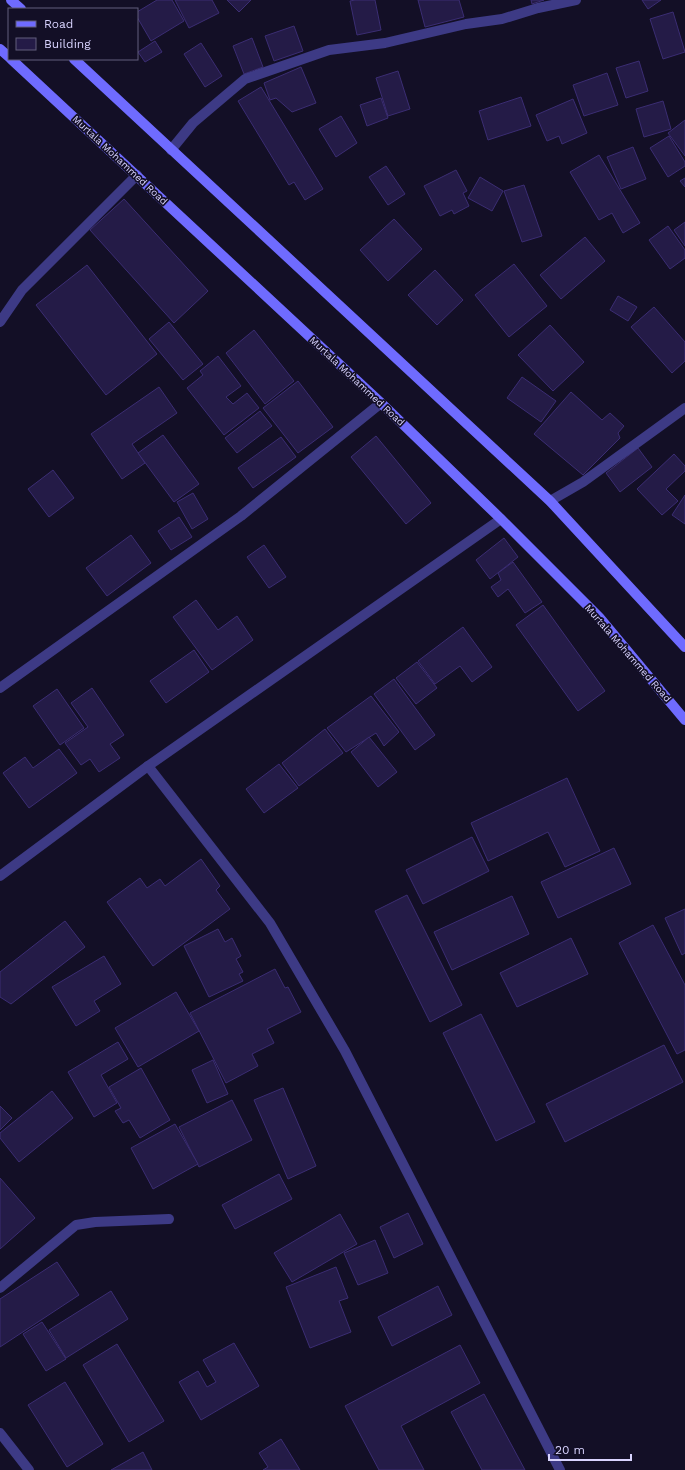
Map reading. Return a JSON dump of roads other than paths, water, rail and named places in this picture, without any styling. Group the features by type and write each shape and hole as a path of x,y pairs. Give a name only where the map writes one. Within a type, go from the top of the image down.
{"main road":[{"path":"11,0 20,8"},
{"name":"Murtala Mohammed Road","path":"0,49 8,56"},
{"name":"Murtala Mohammed Road","path":"12,60 138,175 381,403 501,519 599,617 685,720"},
{"path":"75,60 170,150 550,502 685,647"}],"street":[{"path":"170,150 193,123 245,79 329,50 385,43 466,24 502,19 538,8 576,0"},
{"path":"0,322 22,290 138,175"},
{"path":"0,688 240,516 381,403"},
{"path":"550,502 583,482 685,408"},
{"path":"0,876 148,766 501,519"},
{"path":"148,766 270,923 345,1051 560,1470"},
{"path":"0,1288 76,1225 95,1222 169,1219"},
{"path":"0,1433 28,1470"}]}
